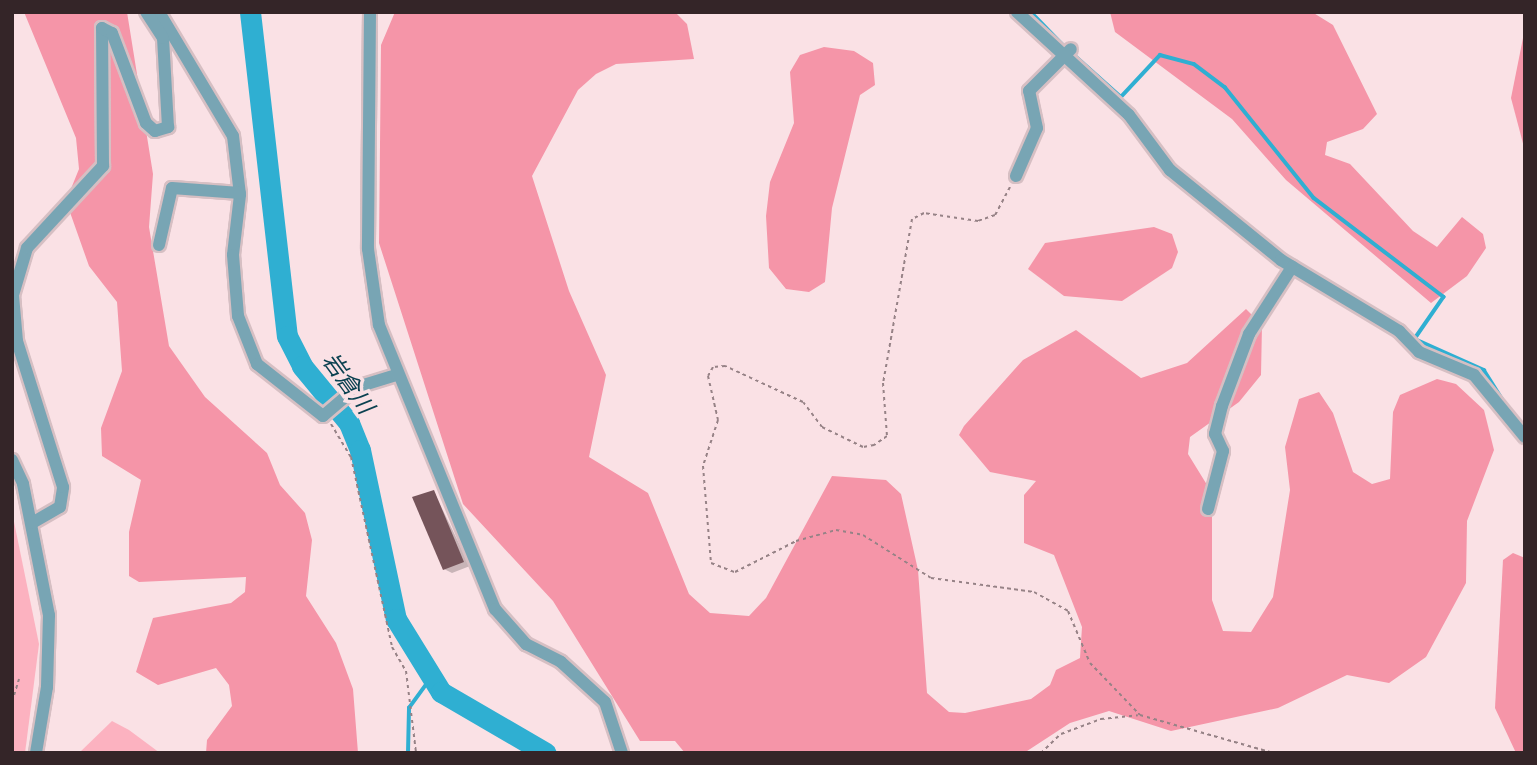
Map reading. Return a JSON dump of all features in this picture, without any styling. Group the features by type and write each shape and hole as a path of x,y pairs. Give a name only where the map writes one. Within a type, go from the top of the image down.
{"street":[{"path":"32,523 55,513 63,487 17,341 13,295 27,248 103,166 102,28 112,33 146,123 155,131 169,127 163,38 146,12"},
{"path":"159,12 233,136 240,193 233,255 245,341 277,382 327,413 357,387 396,375"},
{"path":"370,12 368,249 379,325 396,375 495,609 526,644 561,662 605,702 622,753"},
{"path":"1017,12 1068,53 1129,115 1171,170 1292,267 1399,331 1419,352 1474,375 1525,437"},
{"path":"1016,176 1037,128 1029,91 1068,53"},
{"path":"159,245 172,188 240,193"},
{"path":"1208,509 1223,452 1215,434 1222,406 1249,334 1292,267"},
{"path":"12,460 32,523 50,652 36,753"}],"path":[{"path":"1016,176 995,215 978,220 925,214 912,219 883,383 887,436 874,445 863,447 822,426 803,402 725,366 713,367 708,376 718,420 703,466 711,563 735,572 796,541 836,530 863,535 931,579 1034,592 1068,611 1090,663 1140,715"},
{"path":"327,413 351,457 392,646 410,688 416,753"},
{"path":"12,702 13,682 19,679"},
{"path":"1041,753 1061,734 1101,719 1140,715 1273,753"}],"shaded area":[{"path":"24,12 127,12 153,174 149,227 169,346 205,397 267,453 280,485 305,513 312,540 306,596 336,643 353,689 358,753 206,753 207,740 232,706 229,685 216,668 158,685 136,672 153,618 231,603 245,592 246,577 139,582 129,576 129,532 141,480 102,456 101,428 122,371 117,302 89,266 66,201 79,169 76,138"},
{"path":"395,12 675,12 687,24 694,59 616,64 596,74 578,90 532,176 569,291 606,375 589,457 648,493 689,594 710,613 749,616 766,598 832,476 886,480 901,494 918,570 927,693 949,712 965,713 1031,699 1050,685 1056,670 1080,658 1082,627 1054,555 1024,543 1024,495 1036,481 990,472 959,435 1023,360 1076,330 1141,378 1187,363 1246,309 1262,325 1261,375 1239,402 1190,437 1188,454 1212,493 1212,600 1223,631 1251,632 1273,597 1290,490 1285,447 1299,399 1319,392 1333,413 1353,472 1372,484 1390,479 1393,412 1400,395 1437,379 1456,384 1484,410 1494,450 1467,521 1466,583 1426,657 1389,683 1347,675 1278,708 1171,731 1109,711 1070,723 1024,753 685,753 675,741 640,741 553,601 463,504 379,243 381,45"},
{"path":"1110,12 1312,12 1333,25 1377,114 1363,129 1327,142 1325,155 1350,164 1413,231 1437,247 1462,217 1483,234 1486,248 1467,276 1431,303 1286,180 1232,119 1115,32"},
{"path":"1525,28 1525,151 1511,98"},
{"path":"824,47 854,51 873,63 875,85 860,95 832,208 825,282 809,292 786,289 769,268 766,216 770,182 794,123 790,72 800,55"},
{"path":"1154,227 1172,234 1178,252 1172,268 1122,301 1064,296 1028,269 1045,243"},
{"path":"12,512 39,644 25,753 12,753"},
{"path":"1513,553 1525,558 1525,753 1516,753 1495,708 1503,560"},
{"path":"112,721 129,730 160,753 79,753"}],"building":[{"path":"434,490 464,562 443,570 412,497"}],"waterway":[{"name":"岩倉川","path":"250,12 287,336 302,366 349,423 360,450 396,619 441,692 546,753"},
{"path":"1031,12 1066,48"},
{"path":"1072,53 1121,97 1160,55 1194,64 1225,87 1314,198 1444,297 1415,339 1484,370 1506,405"},
{"path":"408,753 409,708 431,678"}]}
